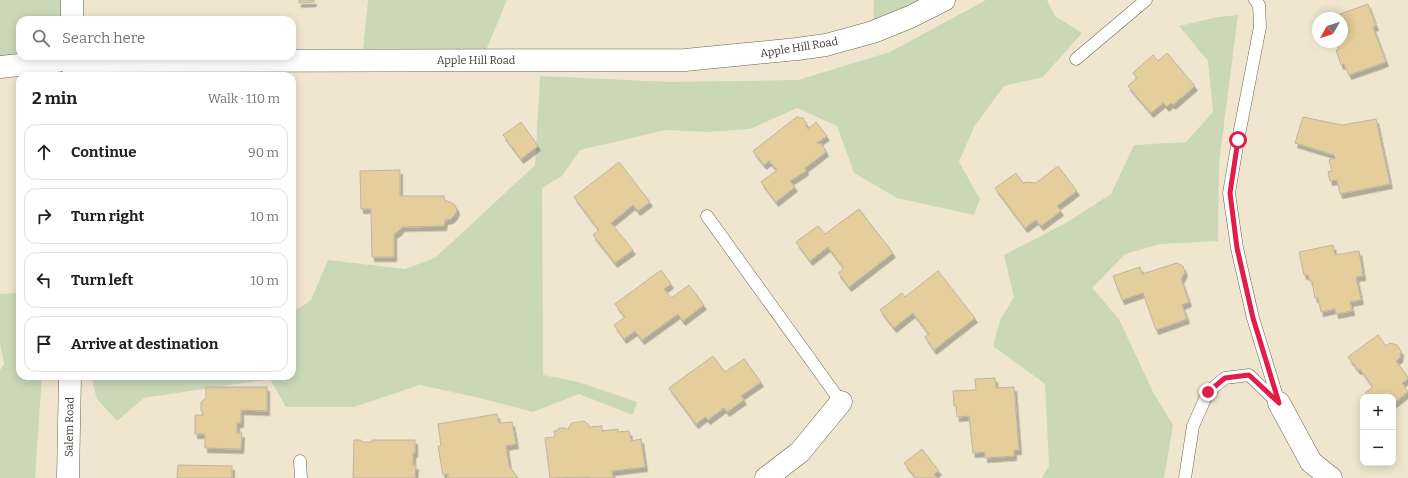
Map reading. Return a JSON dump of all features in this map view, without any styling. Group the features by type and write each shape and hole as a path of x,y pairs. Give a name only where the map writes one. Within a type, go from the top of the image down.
{"street":[{"path":"72,0 72,16"},
{"name":"Apple Hill Road","path":"0,67 74,64 82,61 685,60 826,45 873,32 910,18 944,0"},
{"name":"Salem Road","path":"68,478 70,380"},
{"path":"766,478 800,452 841,402"},
{"path":"1279,403 1311,462 1331,478"}],"lane":[{"path":"1076,59 1146,0"},
{"path":"1255,0 1259,5 1260,27 1238,140 1230,193 1237,248 1253,318 1279,403"},
{"path":"707,216 841,402"},
{"path":"1185,478 1193,426 1208,392 1225,378 1249,375 1279,403"},
{"path":"300,461 301,478"}],"green space":[{"path":"0,0 72,0 72,16 16,16 16,58 0,67"},
{"path":"368,0 507,0 482,60 362,60"},
{"path":"874,0 944,0 873,32"},
{"path":"986,0 1047,0 1055,16 1082,33 1043,77 1004,86 974,127 959,162 980,199 974,215 897,198 854,173 837,126 797,108 750,129 708,132 666,130 580,150 562,176 542,188 543,375 579,382 637,402 633,415 579,394 533,412 420,385 354,407 286,407 271,380 296,380 296,310 311,300 328,260 405,269 435,258 535,165 540,76 670,82 798,80 890,52"},
{"path":"1238,15 1219,163 1218,241 1161,244 1125,254 1092,288 1119,319 1153,392 1173,425 1164,478 1042,478 1049,466 1045,384 993,346 1000,320 1014,297 1004,255 1066,223 1111,194 1134,145 1186,142 1213,112 1208,61 1179,26 1218,17"},
{"path":"16,293 16,380 42,380 35,478 0,478 0,370 4,364 0,343 0,294"},
{"path":"92,380 263,380 144,398 117,421 97,399"}],"building":[{"path":"299,0 314,0 314,2 299,3"},
{"path":"1368,4 1376,26 1373,27 1386,62 1349,75 1344,64 1341,65 1336,50 1339,48 1348,48 1348,12 1346,12"},
{"path":"1167,53 1195,86 1173,105 1171,103 1167,107 1163,103 1151,113 1128,86 1137,78 1133,73 1153,55 1158,61"},
{"path":"798,116 800,119 802,117 807,124 806,126 808,129 816,122 827,136 817,143 822,144 826,152 805,168 806,171 790,181 795,187 776,202 761,182 777,170 769,161 764,165 753,151"},
{"path":"1303,117 1342,125 1376,119 1390,184 1340,194 1337,180 1330,181 1328,172 1332,171 1329,160 1335,158 1334,155 1295,143"},
{"path":"521,122 538,146 521,159 503,135"},
{"path":"619,162 650,202 638,211 633,205 611,223 633,250 615,263 593,235 599,230 574,197"},
{"path":"1058,166 1077,191 1057,206 1061,211 1041,226 1036,220 1025,228 995,188 1016,173 1024,184 1025,182 1036,183"},
{"path":"400,170 400,196 444,196 445,201 455,205 457,210 451,219 445,220 444,226 402,227 394,234 394,257 372,257 371,209 361,209 360,171"},
{"path":"859,209 893,253 849,287 838,273 844,268 828,247 810,261 796,242 818,226 825,234"},
{"path":"1333,245 1335,255 1359,251 1363,276 1356,277 1361,300 1350,302 1352,311 1336,314 1335,309 1321,312 1318,298 1315,298 1312,281 1310,281 1308,275 1304,275 1299,252"},
{"path":"1177,263 1183,266 1185,272 1181,279 1189,302 1182,305 1187,319 1156,330 1143,293 1122,300 1113,276 1140,267 1142,274"},
{"path":"661,270 671,284 664,289 671,298 689,285 704,305 683,321 678,314 642,340 635,331 624,339 614,325 625,317 615,304"},
{"path":"938,271 975,318 934,350 925,337 929,334 913,313 894,328 880,310 902,293 905,297"},
{"path":"1378,335 1386,346 1390,343 1397,345 1401,351 1400,358 1396,361 1408,377 1408,379 1402,383 1408,392 1396,402 1396,394 1366,394 1365,393 1373,387 1360,369 1358,370 1348,357"},
{"path":"713,356 725,372 744,359 761,382 741,396 744,400 727,412 724,408 708,420 705,417 696,424 669,388"},
{"path":"995,378 996,388 1014,387 1019,450 1014,450 1014,456 985,458 985,452 973,453 969,416 957,417 956,405 954,406 953,391 976,390 975,379"},
{"path":"206,387 267,387 267,411 241,410 241,423 237,423 237,433 242,433 241,449 205,448 205,434 195,434 195,415 204,415 201,411 201,402 206,398"},
{"path":"497,414 499,423 512,422 516,444 506,446 509,466 518,478 448,478 448,474 443,475 438,446 441,446 438,424"},
{"path":"584,421 589,425 589,427 602,426 602,431 618,429 618,432 629,431 631,441 641,439 645,467 612,471 613,478 550,478 545,438 555,437 554,431 557,431 559,428 566,428 568,430 572,423"},
{"path":"354,440 361,440 361,442 372,442 372,440 415,440 413,465 416,465 415,478 353,478"},
{"path":"922,449 939,471 934,474 937,478 916,478 904,463"},
{"path":"178,465 232,466 232,478 177,478"}],"route":[{"path":"1208,392 1225,378 1249,375 1279,403 1253,318 1237,248 1230,193 1238,140"}]}
